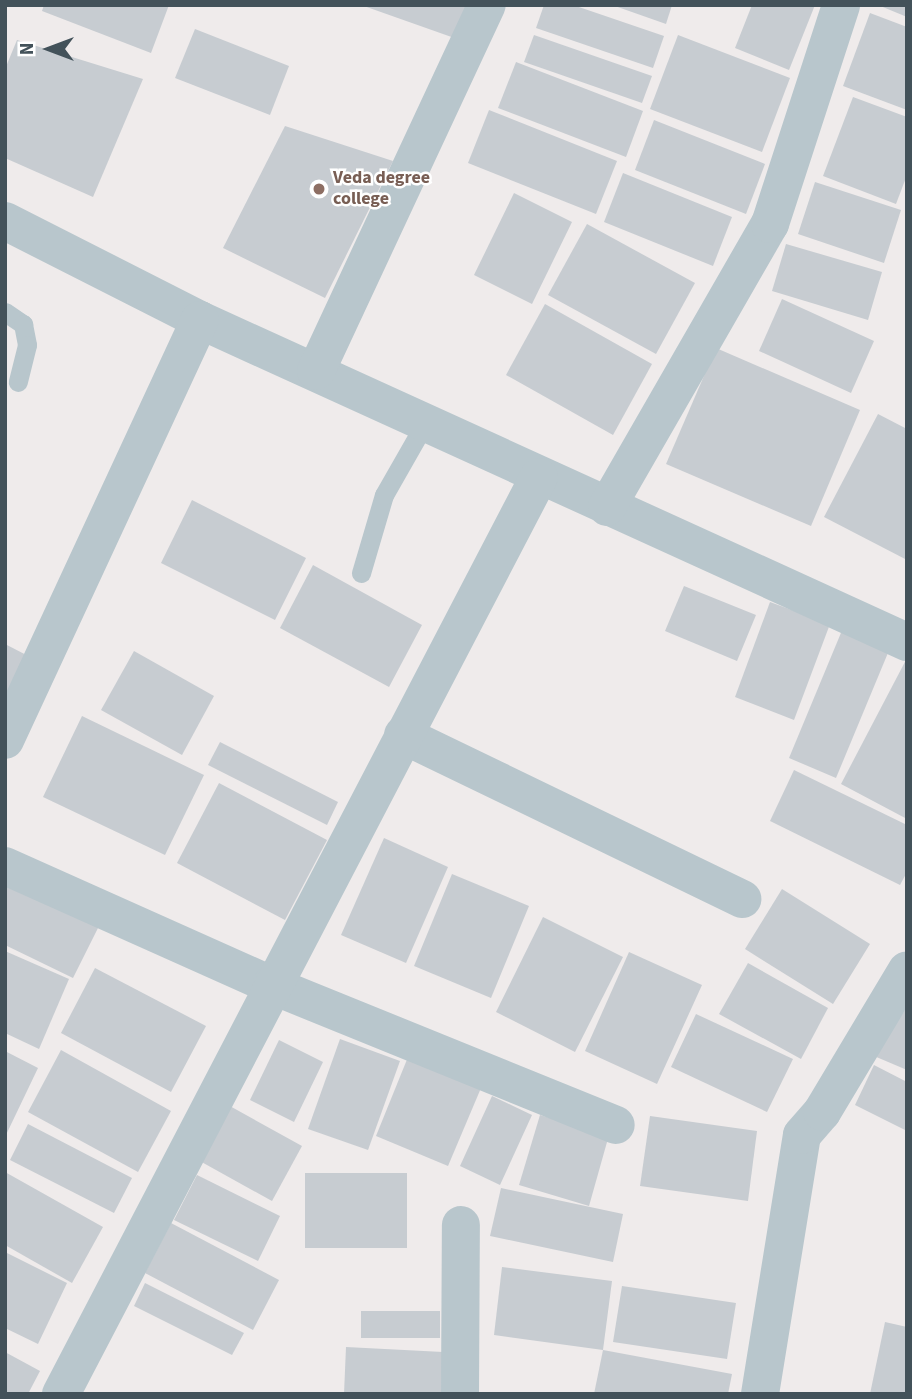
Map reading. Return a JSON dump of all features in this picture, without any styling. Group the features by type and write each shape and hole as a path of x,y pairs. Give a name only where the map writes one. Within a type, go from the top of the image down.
{"street":[{"path":"316,371 487,5"},
{"path":"607,507 770,224 841,5"},
{"path":"5,221 200,320 316,371 539,477 907,642"},
{"path":"5,740 200,320"},
{"path":"61,1394 271,985 539,477"},
{"path":"403,735 743,899"},
{"path":"5,866 271,985 616,1125"},
{"path":"760,1394 802,1135 822,1112 906,971"},
{"path":"460,1394 461,1225"}],"lane":[{"path":"5,312 23,324 27,345 18,382"},
{"path":"361,573 384,495 425,423"}],"building":[{"path":"44,5 169,5 151,53 42,11"},
{"path":"361,5 471,5 460,40"},
{"path":"544,5 573,5 664,36 653,68 536,28"},
{"path":"612,5 672,5 666,24"},
{"path":"752,5 815,5 789,70 735,48"},
{"path":"878,5 907,5 907,17"},
{"path":"870,13 907,27 907,110 843,86"},
{"path":"195,29 289,66 270,115 175,78"},
{"path":"534,35 652,76 642,103 524,62"},
{"path":"678,35 790,78 762,152 650,109"},
{"path":"17,40 143,79 93,197 5,158 5,69"},
{"path":"516,62 643,111 626,157 498,108"},
{"path":"853,97 907,117 907,175 896,204 823,176"},
{"path":"489,110 617,161 596,214 468,163"},
{"path":"654,120 765,164 746,214 635,170"},
{"path":"285,126 393,161 325,298 223,248"},
{"path":"623,173 732,217 713,266 604,222"},
{"path":"815,182 901,210 884,263 798,234"},
{"path":"514,193 572,222 532,304 474,275"},
{"path":"587,224 695,283 656,354 548,295"},
{"path":"786,244 882,272 868,320 772,291"},
{"path":"782,299 874,341 851,393 759,351"},
{"path":"545,304 652,364 613,435 506,375"},
{"path":"716,348 860,410 811,526 666,464"},
{"path":"878,414 907,429 907,560 824,517"},
{"path":"192,500 306,558 275,620 161,563"},
{"path":"313,565 422,625 389,687 280,628"},
{"path":"684,586 756,615 737,661 665,631"},
{"path":"770,602 830,624 794,720 735,697"},
{"path":"843,628 890,648 836,778 789,758"},
{"path":"5,644 38,661 5,727"},
{"path":"134,651 214,696 182,755 101,710"},
{"path":"907,658 907,819 841,784"},
{"path":"82,716 204,775 165,855 43,797"},
{"path":"220,742 338,802 327,825 208,765"},
{"path":"794,770 907,825 907,872 900,885 770,821"},
{"path":"219,783 327,840 285,920 177,863"},
{"path":"384,838 448,867 406,963 341,935"},
{"path":"5,871 103,918 73,978 5,945"},
{"path":"452,874 529,906 491,998 414,966"},
{"path":"782,889 870,944 833,1004 745,949"},
{"path":"543,917 623,957 575,1052 496,1012"},
{"path":"5,951 69,979 39,1049 5,1033"},
{"path":"629,952 702,985 657,1084 585,1051"},
{"path":"748,963 828,1008 801,1059 719,1014"},
{"path":"95,968 206,1026 171,1092 61,1033"},
{"path":"907,1007 907,1070 874,1056"},
{"path":"696,1014 793,1059 767,1112 671,1067"},
{"path":"340,1039 400,1061 368,1150 308,1129"},
{"path":"279,1040 323,1062 294,1122 250,1100"},
{"path":"61,1050 171,1111 138,1172 28,1112"},
{"path":"5,1051 38,1068 5,1137"},
{"path":"408,1057 481,1088 448,1166 376,1136"},
{"path":"874,1065 907,1082 907,1131 855,1105"},
{"path":"492,1096 532,1115 500,1185 460,1166"},
{"path":"228,1105 302,1146 272,1201 198,1160"},
{"path":"540,1115 609,1135 589,1206 519,1185"},
{"path":"650,1116 757,1131 748,1201 640,1186"},
{"path":"28,1124 132,1178 114,1213 10,1160"},
{"path":"5,1172 103,1227 72,1283 5,1245"},
{"path":"305,1173 407,1173 407,1248 305,1248"},
{"path":"197,1175 280,1216 258,1261 174,1220"},
{"path":"501,1188 623,1214 613,1262 490,1236"},
{"path":"171,1223 279,1280 253,1330 145,1273"},
{"path":"5,1252 67,1283 38,1344 5,1328"},
{"path":"502,1267 612,1281 603,1350 494,1335"},
{"path":"145,1283 244,1333 232,1355 134,1306"},
{"path":"622,1286 736,1303 727,1359 613,1342"},
{"path":"361,1311 440,1311 440,1338 361,1338"},
{"path":"885,1322 907,1327 907,1394 870,1394"},
{"path":"346,1347 443,1352 441,1394 344,1394"},
{"path":"603,1350 732,1374 728,1394 594,1394"},
{"path":"5,1352 40,1371 28,1394 5,1394"}],"place":[{"name":"Veda degree college","path":"319,189"}]}
